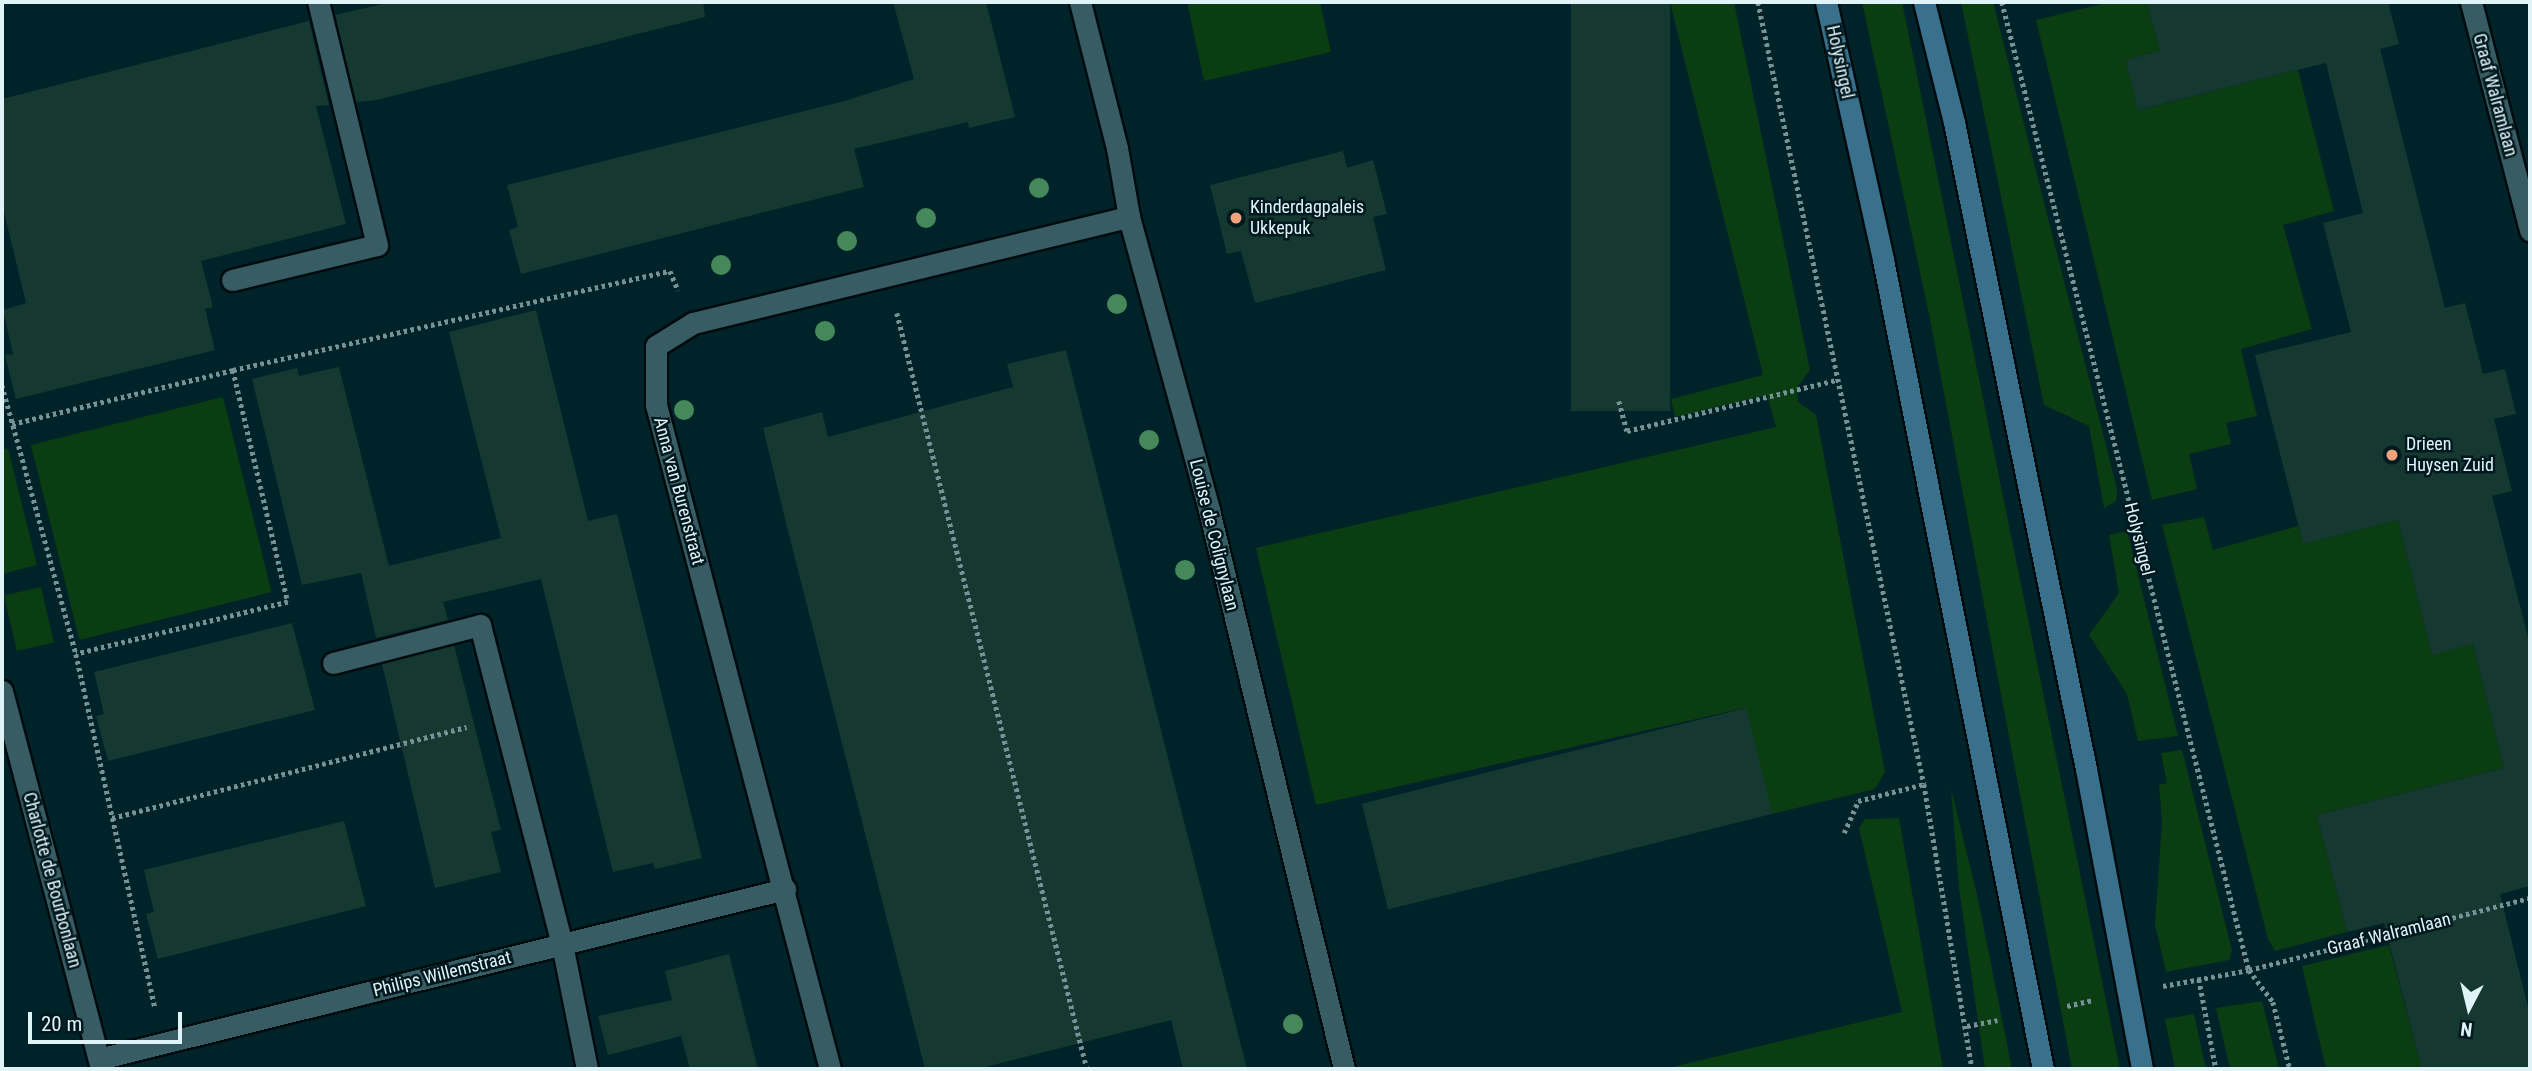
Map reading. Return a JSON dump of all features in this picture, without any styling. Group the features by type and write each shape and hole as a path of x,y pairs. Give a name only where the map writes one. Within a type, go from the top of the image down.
{"street":[{"path":"232,280 377,245 318,2"},
{"name":"Louise de Colignylaan","path":"1080,2 1117,148 1129,217 1209,510 1344,1069"},
{"name":"Holysingel","path":"1826,2 1886,274 2043,1069"},
{"path":"1924,2 1954,122 1993,311 2087,769 2143,1069"},
{"name":"Graaf Walramlaan","path":"2471,2 2530,230"},
{"name":"Anna van Burenstraat","path":"830,1069 656,405 656,346 693,323 1129,217"},
{"path":"333,663 480,625 562,944 587,1069"},
{"name":"Charlotte de Bourbonlaan","path":"2,691 100,1064"},
{"name":"Philips Willemstraat","path":"100,1064 163,1043 785,889"}],"path":[{"path":"1758,2 1924,784 1967,1026 1972,1069"},
{"name":"Holysingel","path":"2002,2 2249,970 2273,1002 2290,1069"},
{"path":"12,424 233,370 670,271 693,323"},
{"path":"887,276 1087,1069"},
{"path":"76,654 288,602 233,370"},
{"path":"1619,401 1627,431 1837,380"},
{"path":"2,385 76,654 163,1043"},
{"path":"111,818 504,718"},
{"path":"1844,833 1858,801 1924,784"},
{"name":"Graaf Walramlaan","path":"2249,970 2530,898"},
{"path":"2199,979 2216,1069"}],"green space":[{"path":"1187,2 1320,2 1331,52 1204,81"},
{"path":"1670,2 1734,2 1810,370 1797,387 1798,402 1816,415 1885,772 1875,789 1772,814 1745,708 1316,805 1256,548 1776,427 1767,395 1675,417 1671,399 1763,375"},
{"path":"1862,2 1902,2 2120,1069 2072,1069 1929,314"},
{"path":"1961,2 1993,2 2117,489 2116,501 2104,508 2089,426 2044,405"},
{"path":"2110,2 2147,2 2160,51 2126,60 2139,110 2298,70 2334,211 2283,225 2312,329 2241,349 2257,416 2226,423 2231,444 2189,454 2197,489 2152,500 2036,20"},
{"path":"223,397 272,592 80,640 31,445"},
{"path":"8,448 37,565 2,574 2,450"},
{"path":"2204,517 2213,550 2298,526 2303,543 2398,520 2432,654 2473,644 2504,768 2317,815 2347,932 2275,951 2268,939 2162,525"},
{"path":"2127,531 2178,736 2138,741 2127,694 2089,635 2119,593 2109,535"},
{"path":"41,587 54,643 17,651 4,596"},
{"path":"2182,750 2232,951 2229,960 2166,972 2155,924 2162,822 2159,785 2167,783 2161,753"},
{"path":"1951,788 1978,899 2012,1069 1985,1069 1959,888"},
{"path":"1899,818 1943,1069 1664,1069 1902,1012 1859,828 1865,819"},
{"path":"2389,945 2422,1069 2326,1069 2302,966"},
{"path":"2262,1001 2279,1069 2230,1069 2216,1008"},
{"path":"2194,1014 2206,1069 2175,1069 2165,1019"}],"building":[{"path":"391,2 703,2 705,17 377,100 356,102 335,15"},
{"path":"893,2 986,2 1015,117 969,128 968,122 854,149 864,187 521,274 509,230 518,227 507,185 841,102 914,79"},
{"path":"1571,2 1670,2 1670,411 1571,411"},
{"name":"Drieen Huysen Zuid","path":"2147,2 2388,2 2399,44 2380,49 2445,308 2465,303 2483,374 2505,369 2516,414 2494,419 2512,491 2492,496 2530,645 2530,886 2500,894 2530,1015 2530,1069 2422,1069 2384,923 2347,932 2317,815 2504,768 2473,644 2432,655 2398,520 2303,544 2255,355 2351,332 2323,223 2363,213 2326,63 2138,110 2126,60 2160,51"},
{"path":"309,21 329,105 316,106 346,224 201,261 213,307 205,309 215,350 16,399 5,355 13,354 3,310 26,303 2,204 2,99"},
{"path":"1343,151 1347,168 1373,160 1387,214 1373,217 1386,270 1255,303 1241,251 1227,254 1210,185"},
{"path":"536,310 588,521 617,514 702,858 655,869 653,863 613,872 541,579 443,602 448,620 376,638 361,573 302,585 252,379 297,368 299,376 339,367 389,566 501,538 449,332"},
{"path":"1066,350 1247,1069 1183,1069 1171,1020 977,1069 925,1069 787,527 763,428 822,412 828,437 1013,387 1007,364"},
{"path":"292,623 315,710 108,761 96,716 104,714 94,672"},
{"path":"454,645 501,830 491,832 501,872 435,888 382,664"},
{"path":"1746,708 1772,814 1388,910 1362,804"},
{"path":"344,821 366,906 158,959 146,914 154,912 144,870"},
{"path":"729,954 758,1069 690,1069 681,1036 608,1055 598,1016 672,1000 665,971"}],"place":[{"name":"Kinderdagpaleis Ukkepuk","path":"1236,218"},
{"name":"Drieen Huysen Zuid","path":"2392,455"}]}
